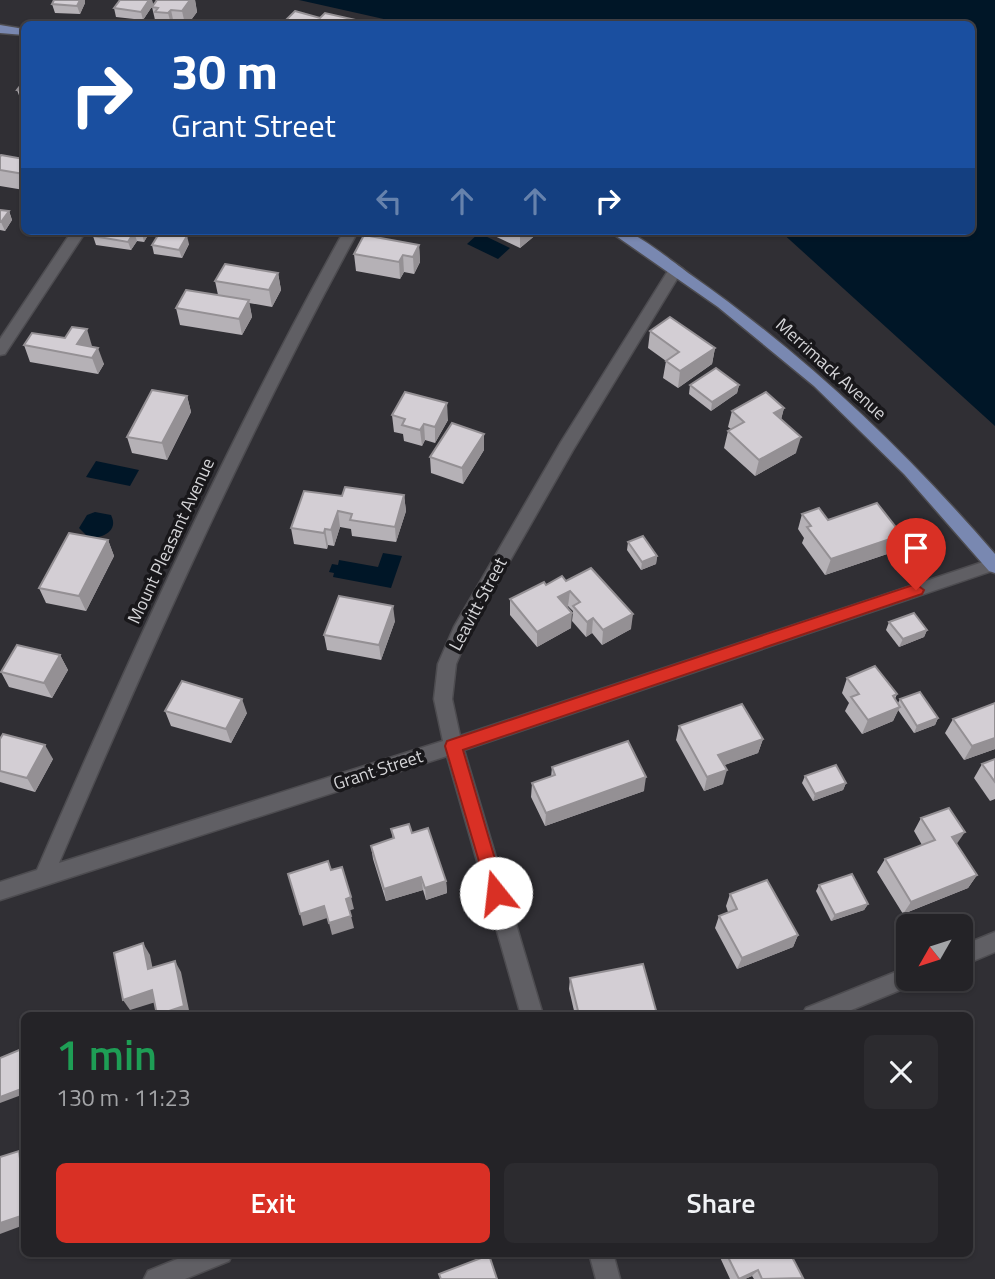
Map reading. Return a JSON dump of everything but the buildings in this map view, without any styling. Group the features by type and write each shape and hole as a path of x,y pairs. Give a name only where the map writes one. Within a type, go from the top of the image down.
{"main road":[{"path":"0,29 21,32"},
{"name":"Merrimack Avenue","path":"622,235 676,269 812,373 932,492 994,565"}],"street":[{"path":"0,350 76,235"},
{"name":"Mount Pleasant Avenue","path":"44,876 190,541 315,293 349,235"},
{"name":"Leavitt Street","path":"530,1012 453,746 443,699 447,664 463,627 567,446 676,269"},
{"name":"Grant Street","path":"0,891 453,746 994,565"},
{"path":"973,951 995,942"},
{"path":"820,1012 896,982"},
{"path":"156,1279 211,1257"},
{"path":"602,1257 608,1279"}],"water":[{"path":"299,0 995,0 995,426 784,235 975,235 975,21 393,21"},
{"path":"477,235 483,235 510,248 498,259 467,244"},
{"path":"96,461 139,470 130,486 86,477"},
{"path":"95,512 111,515 113,525 108,533 89,538 79,528 87,515"},
{"path":"383,553 402,556 391,588 333,577 334,573 329,572 332,564 338,565 339,560 378,567"}],"route":[{"path":"496,893 453,746 916,590"}]}
